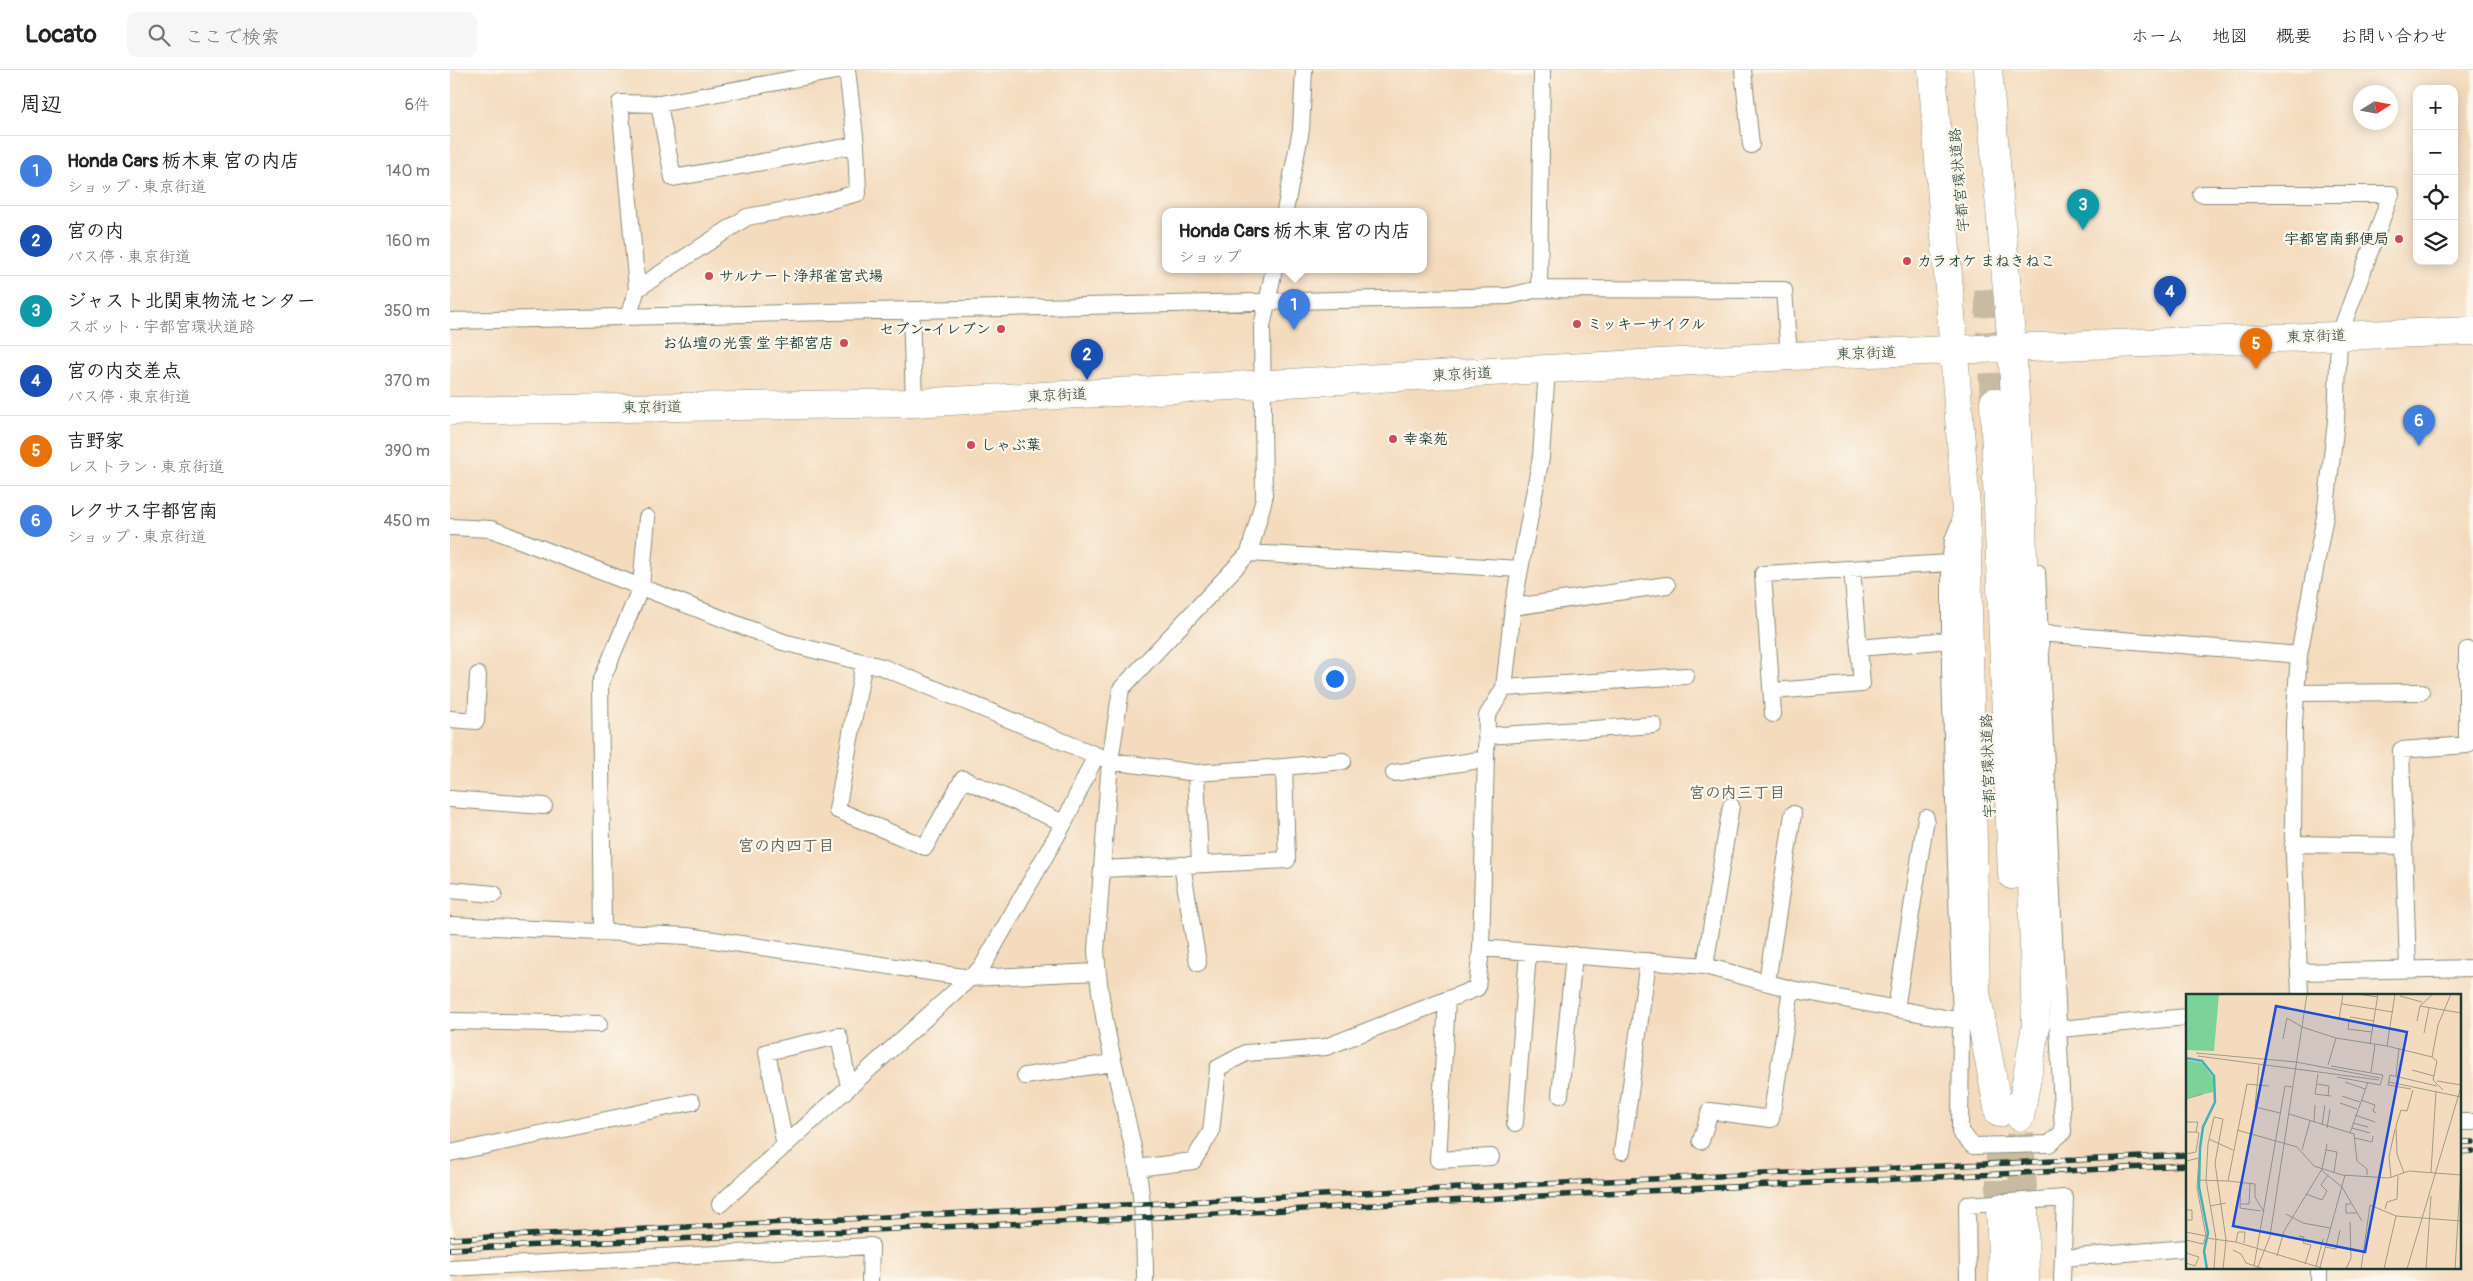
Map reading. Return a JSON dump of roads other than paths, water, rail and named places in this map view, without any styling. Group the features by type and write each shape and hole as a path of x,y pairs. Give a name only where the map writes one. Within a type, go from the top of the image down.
{"highway":[{"path":"1932,70 1966,507 1976,992 2010,1125"},
{"name":"宇都宮環状道路","path":"1949,70 1978,290 1970,70"},
{"path":"1988,70 2012,347 2022,520 2036,1025 2010,1125"},
{"name":"東京街道","path":"450,411 914,403 1789,356 2473,331"},
{"name":"宇都宮環状道路","path":"1985,400 2005,653 2010,1125"},
{"path":"2003,1281 2012,1208 2025,1281"}],"street":[{"path":"628,317 637,289 620,103 659,104 841,70"},
{"path":"637,289 747,218 809,206 858,193 856,145 847,70"},
{"path":"1286,208 1301,130 1304,70"},
{"path":"1539,289 1542,70"},
{"path":"1743,70 1751,145"},
{"path":"659,104 673,178 856,145"},
{"path":"2201,194 2391,194 2339,336 2336,421 2325,516 2299,655 2294,722 2293,844 2300,994"},
{"path":"1145,1281 1145,1238 1137,1168 1104,1025 1097,972 1096,950 1102,869 1104,758 1121,689 1249,553 1264,499 1261,384 1262,327 1273,273"},
{"path":"450,321 1509,296 1539,289 1784,290 1789,356"},
{"path":"911,310 914,403"},
{"path":"1137,1168 1193,1161 1211,1132 1218,1068 1246,1053 1326,1047 1477,988 1481,948 1487,716 1504,688 1513,608 1541,456 1547,369"},
{"path":"1966,507 1953,540 1950,563 1950,640 1960,1021 1960,1132 1973,1146 2049,1144 2063,1132 2060,1028 2036,563 2022,520"},
{"path":"603,932 600,684 641,587 648,518"},
{"path":"450,527 491,529 783,642 882,667 1104,758 1196,773 1343,762"},
{"path":"1249,553 1520,569"},
{"path":"1773,714 1763,574 1950,563"},
{"path":"1772,691 1862,684 1852,569"},
{"path":"1513,608 1667,585"},
{"path":"2040,634 2299,655"},
{"path":"1859,648 1950,640"},
{"path":"2408,969 2401,750 2470,745 2467,650 2473,651"},
{"path":"864,662 837,810 924,847 963,779 1064,823"},
{"path":"450,719 476,721 478,675"},
{"path":"1504,688 1686,676"},
{"path":"2296,693 2421,692"},
{"path":"1486,736 1654,725"},
{"path":"720,1204 982,967 1064,823 1104,758"},
{"path":"1394,773 1486,759"},
{"path":"1102,869 1287,860 1284,767"},
{"path":"1196,773 1200,864"},
{"path":"450,798 544,806"},
{"path":"1705,966 1730,806"},
{"path":"1767,982 1793,814"},
{"path":"1896,1009 1926,818"},
{"path":"2293,844 2404,846"},
{"path":"1182,865 1198,963"},
{"path":"450,890 494,894"},
{"path":"450,925 687,936 970,978 1097,972"},
{"path":"1481,948 1705,966 1791,989 1960,1021"},
{"path":"1515,1124 1528,952"},
{"path":"1560,1095 1574,955"},
{"path":"1622,1151 1648,961"},
{"path":"2299,972 2473,968"},
{"path":"1701,1141 1710,1111 1771,1118 1791,989"},
{"path":"1447,1000 1438,1160 1491,1157"},
{"path":"2060,1028 2186,1018"},
{"path":"450,1021 599,1024"},
{"path":"785,1146 767,1052 840,1036 849,1087"},
{"path":"1025,1076 1113,1063"},
{"path":"450,1153 692,1102"},
{"path":"2460,1122 2473,1122"},
{"path":"1968,1281 1967,1205 2065,1198 2062,1281"},
{"path":"450,1268 871,1246 870,1281"},
{"path":"2062,1258 2186,1248"},
{"path":"2319,1268 2319,1281"}],"tunnel":[{"path":"1988,289 1994,402"},
{"path":"2020,1133 2024,1208"},
{"path":"2000,1135 2000,1208"}],"railway":[{"path":"2460,1142 2473,1142"},
{"path":"2460,1152 2473,1151"},
{"path":"450,1239 1519,1185 2186,1155"},
{"path":"450,1249 1143,1218 1520,1197 2186,1165"}],"place":[{"name":"ジャスト北関東物流センター","path":"2083,230"},
{"name":"宇都宮南郵便局","path":"2399,239"},
{"name":"カラオケ まねきねこ","path":"1907,261"},
{"name":"サルナート浄邦雀宮式場","path":"709,276"},
{"name":"宮の内交差点","path":"2170,317"},
{"name":"ミッキーサイクル","path":"1577,324"},
{"name":"セブン-イレブン","path":"1001,329"},
{"name":"Honda Cars 栃木東 宮の内店","path":"1294,330"},
{"name":"お仏壇の光雲 堂 宇都宮店","path":"844,343"},
{"name":"吉野家","path":"2256,369"},
{"name":"宮の内","path":"1087,380"},
{"name":"幸楽苑","path":"1393,439"},
{"name":"しゃぶ葉","path":"971,445"},
{"name":"レクサス宇都宮南","path":"2419,446"}],"district":[{"name":"宮の内三丁目","path":"1737,792"},
{"name":"宮の内四丁目","path":"786,845"}]}
